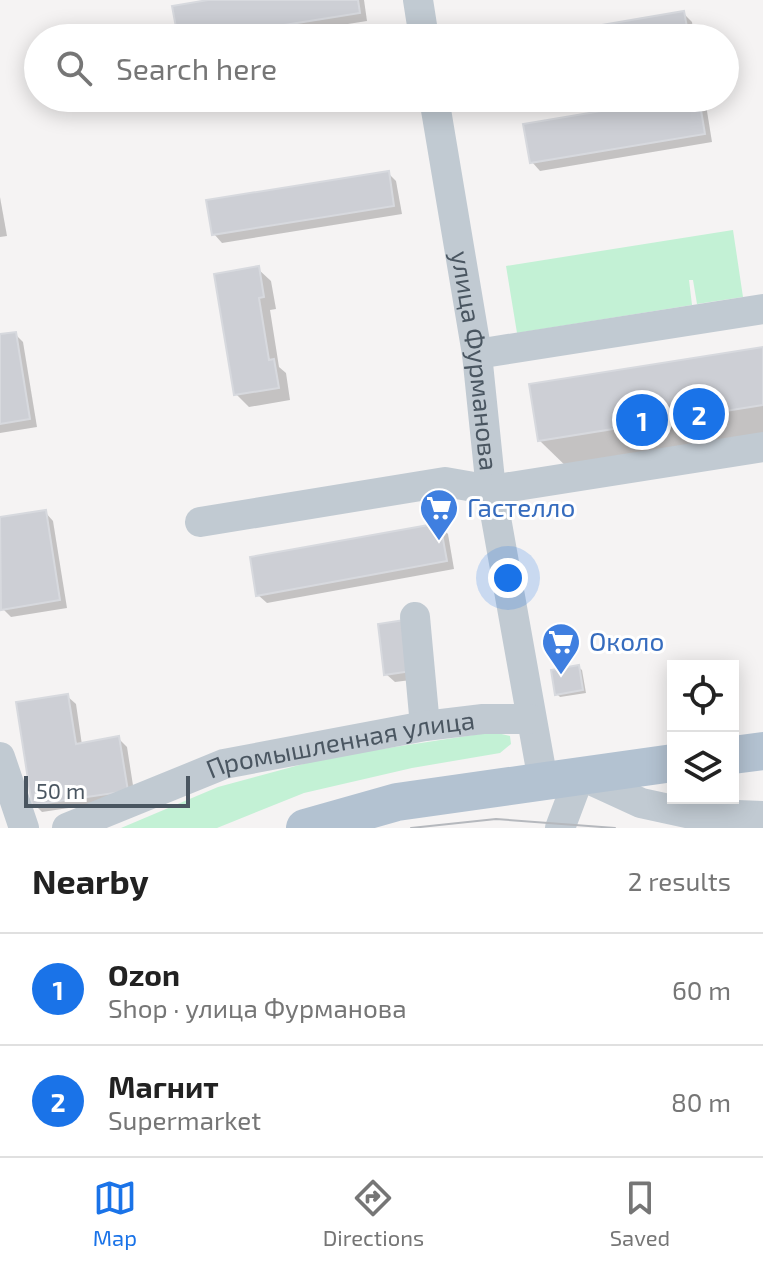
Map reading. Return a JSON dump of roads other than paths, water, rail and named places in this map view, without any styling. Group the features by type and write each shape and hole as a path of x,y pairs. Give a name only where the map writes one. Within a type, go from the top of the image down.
{"main road":[{"path":"739,754 763,751"},
{"path":"305,828 397,802 667,764"}],"street":[{"path":"418,0 422,24"},
{"name":"улица Фурманова","path":"436,112 477,354 491,490 543,781"},
{"path":"477,354 763,309"},
{"path":"200,522 445,482 491,490 763,447"},
{"path":"415,617 425,726"},
{"name":"Промышленная улица","path":"67,828 224,764 425,726 483,719 530,719"},
{"path":"0,757 24,828"},
{"path":"560,828 580,775 641,803 687,813 763,816"}],"tram line":[{"path":"411,828 496,819 615,828"}],"place":[{"name":"Магнит","path":"699,414"},
{"name":"Ozon","path":"642,420"},
{"name":"Гастелло","path":"439,542"},
{"name":"Около","path":"561,676"}]}
